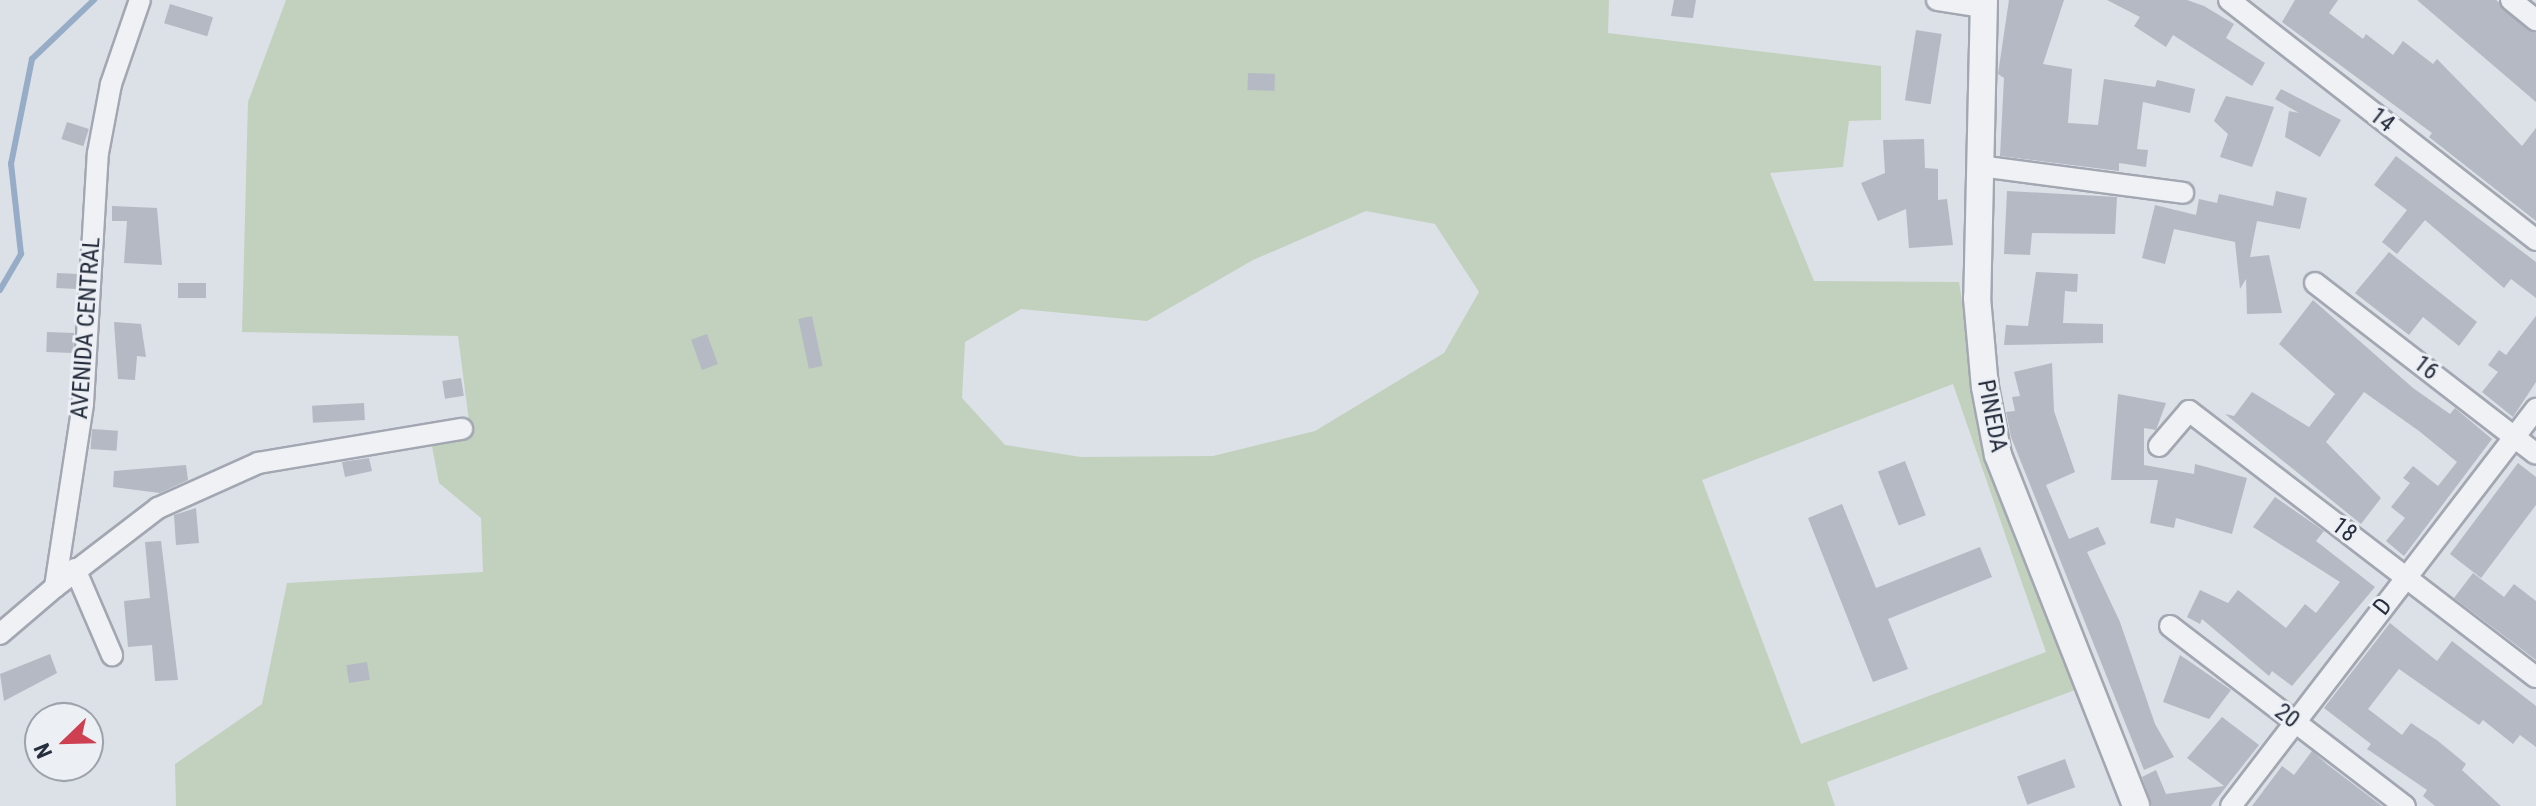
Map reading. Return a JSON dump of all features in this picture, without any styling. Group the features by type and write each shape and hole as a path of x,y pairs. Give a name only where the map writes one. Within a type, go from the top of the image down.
{"street":[{"name":"AVENIDA CENTRAL","path":"55,587 83,403 98,153 111,84 140,0"},
{"path":"1937,0 1983,3"},
{"name":"14","path":"2229,0 2536,240"},
{"path":"2511,0 2536,20"},
{"name":"PINEDA","path":"1983,3 1977,298 1998,455 2136,806"},
{"path":"1979,166 2183,193"},
{"name":"16","path":"2315,283 2536,454"},
{"name":"D","path":"2231,806 2536,409"},
{"name":"18","path":"2159,446 2189,411 2536,677"},
{"path":"0,634 75,569 158,508 258,463 462,429"},
{"path":"75,569 112,655"},
{"name":"20","path":"2170,626 2405,806"}],"green space":[{"path":"286,0 1609,0 1608,33 1881,66 1881,120 1849,121 1843,167 1770,173 1814,281 1959,282 1987,454 2075,690 1827,782 1835,806 176,806 175,764 262,704 287,583 483,572 481,518 439,483 431,441 470,429 458,336 242,332 248,102","holes":["1366,211 1435,224 1479,292 1444,353 1315,431 1213,456 1081,457 1005,445 962,398 965,342 1021,309 1147,321 1253,260","1953,384 2046,652 1801,744 1702,480"]}],"building":[{"path":"1674,0 1696,0 1693,18 1671,16"},
{"path":"2009,0 2064,0 2043,64 2072,69 2068,123 2098,125 2104,79 2155,87 2157,80 2195,89 2190,113 2143,102 2137,149 2148,150 2146,167 2119,163 2119,171 2000,156 2004,78 1998,74"},
{"path":"2107,0 2187,0 2204,6 2234,24 2226,38 2265,63 2252,86 2173,35 2166,47 2134,26 2140,17"},
{"path":"2295,0 2338,0 2329,13 2363,39 2366,34 2393,55 2403,41 2433,64 2437,59 2522,146 2536,128 2536,221 2429,137 2432,133 2282,22"},
{"path":"2417,0 2496,0 2536,33 2536,102"},
{"path":"170,4 213,17 207,36 164,23"},
{"path":"1916,30 1942,34 1931,104 1905,100"},
{"path":"1248,73 1275,74 1274,91 1247,90"},
{"path":"2281,89 2341,120 2320,157 2285,137 2289,111 2299,113 2275,99"},
{"path":"2226,96 2274,107 2252,167 2220,157 2228,134 2214,121"},
{"path":"67,122 89,129 83,146 61,139"},
{"path":"1924,139 1925,168 1938,169 1938,200 1947,199 1953,245 1909,248 1906,209 1878,221 1861,183 1885,173 1883,140"},
{"path":"2396,156 2536,262 2536,298 2511,279 2504,288 2425,220 2397,254 2382,242 2407,210 2374,185"},
{"path":"2007,191 2117,197 2115,234 2032,233 2030,255 2004,254"},
{"path":"2276,191 2307,198 2300,229 2257,221 2250,257 2269,255 2282,313 2247,314 2246,279 2240,289 2235,242 2174,229 2165,264 2142,258 2155,205 2196,215 2199,199 2217,203 2219,194 2273,206"},
{"path":"112,206 157,208 162,265 124,263 127,221 112,221"},
{"path":"2389,252 2477,322 2459,346 2423,317 2409,335 2355,293"},
{"path":"2036,272 2078,274 2077,292 2065,291 2063,323 2103,324 2103,343 2004,345 2006,325 2028,326"},
{"path":"57,273 78,274 77,289 56,288"},
{"path":"178,283 206,283 206,298 178,298"},
{"path":"2313,300 2413,388 2450,414 2455,408 2492,439 2404,556 2386,541 2405,518 2391,507 2410,483 2403,478 2413,466 2438,486 2457,462 2419,431 2364,392 2326,442 2381,498 2361,524 2225,414 2234,416 2252,392 2309,427 2335,394 2279,344"},
{"path":"812,316 823,366 809,369 798,319"},
{"path":"2536,316 2536,382 2513,417 2482,392 2498,372 2488,365 2499,350 2506,355"},
{"path":"114,322 141,324 146,357 137,356 135,380 118,379"},
{"path":"47,332 74,333 73,353 46,352"},
{"path":"707,334 718,364 702,370 691,340"},
{"path":"2052,363 2054,411 2075,472 2046,485 2069,539 2098,527 2106,544 2087,552 2120,622 2155,724 2174,757 2144,770 2011,437 2006,412 2015,411 2012,397 2020,396 2014,372"},
{"path":"461,378 464,396 445,399 442,381"},
{"path":"2118,394 2166,403 2156,430 2144,428 2144,465 2194,474 2195,464 2247,478 2232,534 2176,518 2174,528 2150,523 2158,480 2111,480"},
{"path":"364,403 365,420 313,423 312,406"},
{"path":"92,429 118,431 117,451 91,449"},
{"path":"369,458 372,471 345,477 342,462"},
{"path":"1905,461 1926,515 1899,526 1878,471"},
{"path":"2518,463 2536,477 2536,505 2481,578 2450,554"},
{"path":"186,465 188,480 160,493 113,487 114,471"},
{"path":"2275,497 2324,531 2316,541 2375,587 2292,686 2272,671 2269,676 2202,619 2200,624 2187,617 2200,590 2228,603 2238,590 2286,628 2305,604 2316,613 2340,582 2253,527"},
{"path":"1842,504 1876,588 1980,547 1992,577 1888,619 1908,669 1873,682 1808,518"},
{"path":"196,508 199,543 176,545 174,515"},
{"path":"161,541 178,680 155,681 152,645 128,647 124,601 150,598 145,542"},
{"path":"2473,573 2504,597 2514,584 2536,601 2536,660 2454,598"},
{"path":"2390,623 2437,661 2452,641 2536,706 2536,747 2520,735 2513,744 2483,720 2479,725 2399,669 2368,709 2402,735 2411,723 2438,741 2466,764 2462,770 2501,806 2435,806 2423,796 2427,790 2367,749 2371,744 2324,708"},
{"path":"50,654 57,673 4,701 0,674"},
{"path":"2180,655 2231,690 2209,719 2163,702"},
{"path":"367,662 370,680 349,683 346,665"},
{"path":"2222,717 2259,745 2211,806 2152,806 2142,777 2156,770 2166,794 2224,786 2187,758"},
{"path":"2312,751 2382,806 2252,806 2282,766 2294,775"},
{"path":"2065,759 2075,787 2027,805 2017,776"}],"waterway":[{"path":"0,290 21,254 11,164 32,59 94,0"}]}
